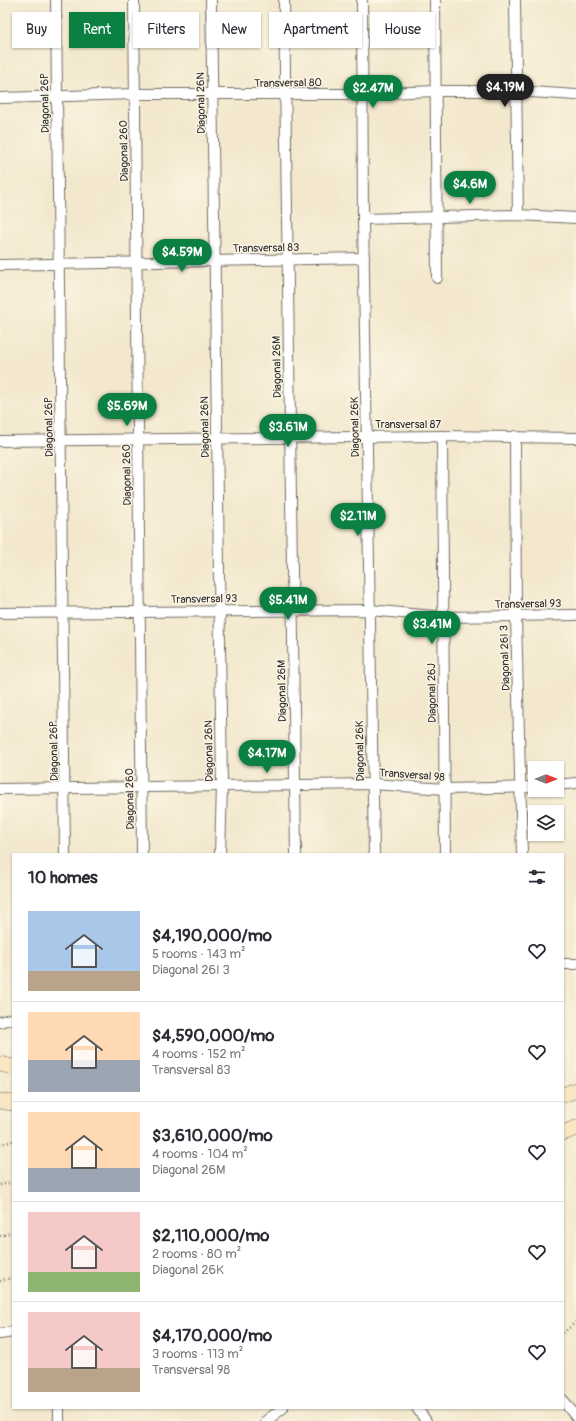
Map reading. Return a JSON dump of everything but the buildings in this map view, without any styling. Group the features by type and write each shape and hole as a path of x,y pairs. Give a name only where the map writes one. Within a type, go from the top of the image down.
{"street":[{"name":"Diagonal 26P","path":"56,0 66,853"},
{"name":"Diagonal 26O","path":"134,0 142,853"},
{"name":"Diagonal 26N","path":"211,0 222,786 220,853"},
{"name":"Diagonal 26M","path":"284,0 296,853"},
{"name":"Diagonal 26K","path":"362,0 363,219 374,853"},
{"path":"435,0 437,278"},
{"path":"515,0 518,215"},
{"name":"Transversal 80","path":"0,98 57,98 135,94 286,95 436,91 516,91 576,95"},
{"path":"363,219 518,215 576,218"},
{"name":"Transversal 83","path":"0,265 364,258"},
{"name":"Transversal 87","path":"0,441 367,436 514,436 576,438"},
{"name":"Diagonal 26J","path":"442,436 445,853"},
{"name":"Diagonal 26I 3","path":"514,436 516,616 522,788 522,853"},
{"name":"Transversal 93","path":"0,613 370,610 443,617 576,615"},
{"path":"564,784 576,783"},
{"name":"Transversal 98","path":"0,789 373,784 445,789 528,788"},
{"path":"564,964 576,964"},
{"path":"0,1022 12,1018"},
{"path":"0,1064 12,1067"},
{"path":"564,1095 576,1090"},
{"path":"0,1100 12,1103"},
{"path":"564,1133 576,1128"},
{"path":"0,1334 12,1332"},
{"path":"564,1401 576,1417"},
{"path":"59,1421 60,1409"},
{"path":"266,1421 282,1409"},
{"path":"413,1421 421,1415"}],"path":[{"path":"0,1144 12,1141"},
{"path":"0,1185 12,1182"},
{"path":"0,1236 12,1232"},
{"path":"0,1281 12,1277"},
{"path":"564,1332 576,1322"}]}
